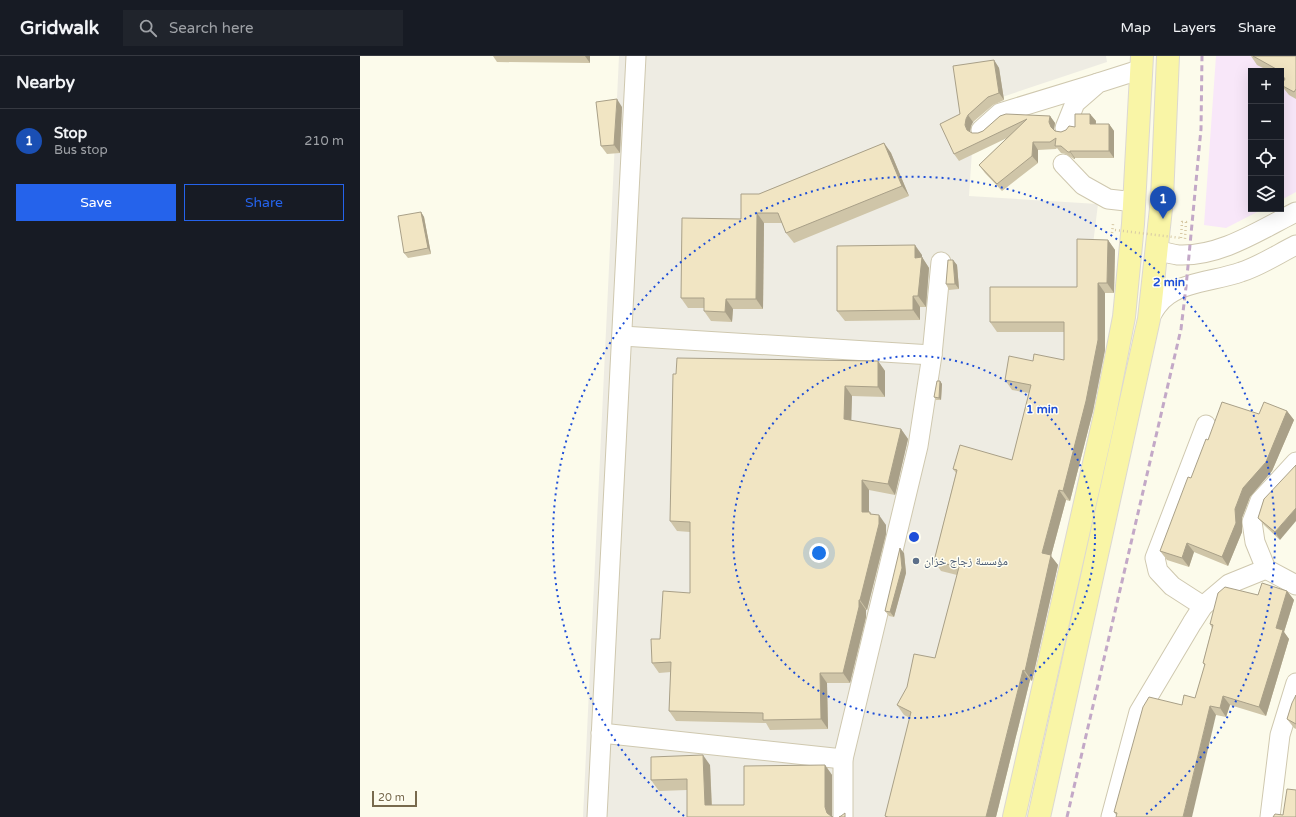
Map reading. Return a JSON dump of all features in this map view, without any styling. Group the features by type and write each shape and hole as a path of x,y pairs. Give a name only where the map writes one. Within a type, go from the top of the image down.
{"main road":[{"path":"1039,817 1149,319 1162,198 1168,56"},
{"path":"1014,817 1102,427 1124,317 1134,202 1142,63"}],"street":[{"path":"597,817 636,56"},
{"path":"981,130 1000,113 1098,83 1142,63"},
{"path":"1065,128 1075,103 1098,83"},
{"path":"1063,164 1083,185 1108,199 1134,202"},
{"path":"1157,250 1176,255 1189,255 1212,251 1234,243 1296,212"},
{"path":"1149,319 1156,306 1168,295 1186,287 1243,272 1296,245"},
{"path":"843,817 843,759 918,446 932,355 941,262"},
{"path":"622,336 932,355"},
{"path":"1203,606 1172,586 1158,571 1155,558 1206,426"},
{"path":"1296,462 1260,501 1252,522 1255,542 1266,569 1296,585"},
{"path":"1110,817 1139,712 1192,623 1203,606 1229,584 1266,569"},
{"path":"1270,817 1280,734 1296,682"},
{"path":"601,733 843,759"}],"path":[{"path":"1115,230 1181,238 1182,222 1186,222 1184,242"}],"shaded area":[{"path":"619,56 1106,56 1107,62 975,106 969,196 1098,204 1076,381 965,817 583,817"},
{"path":"1216,56 1296,56 1296,192 1284,198 1284,68 1248,68 1248,212 1257,212 1226,228 1204,225"}],"building":[{"path":"1253,56 1296,56 1296,89 1294,92 1284,87 1284,68 1274,68"},
{"path":"994,60 999,93 988,97 968,115 965,125 967,130 972,133 983,131 1000,116 1006,114 1050,116 1049,122 1051,127 1055,131 1061,132 1066,130 1069,126 1075,127 1075,114 1090,114 1090,124 1109,124 1109,151 1068,152 1061,146 1055,146 1056,138 1050,142 1033,142 1032,156 997,184 979,165 1027,119 954,154 940,124 960,114 953,66"},
{"path":"617,99 614,145 601,146 596,102"},
{"path":"884,143 902,186 786,233 778,213 757,213 756,299 726,299 725,312 704,311 704,298 681,298 682,218 741,219 741,194 759,194"},
{"path":"421,212 428,248 404,253 398,216"},
{"path":"1077,239 1108,240 1107,283 1098,283 1098,340 1086,401 1063,491 1059,490 1042,553 1051,555 1025,671 1023,670 986,817 888,817 885,816 911,712 897,705 907,687 914,654 935,658 959,567 934,561 957,470 953,469 960,445 1012,460 1031,385 1005,380 1009,356 1033,361 1034,354 1064,360 1064,322 990,322 990,287 1077,287"},
{"path":"915,245 915,258 922,257 918,296 913,296 913,310 837,311 837,246"},
{"path":"948,260 953,260 955,284 946,284"},
{"path":"677,358 878,361 878,387 845,386 844,419 901,429 888,484 862,480 862,512 870,512 870,514 879,515 879,524 859,600 859,607 843,673 820,673 821,719 763,720 763,713 669,711 671,662 652,663 651,639 660,639 663,591 690,593 690,522 670,521 673,374 676,374"},
{"path":"937,381 940,381 939,398 934,397"},
{"path":"1222,402 1259,414 1264,402 1287,411 1266,462 1243,488 1235,509 1236,523 1222,557 1187,543 1182,558 1160,551 1188,477 1191,478 1206,439 1208,440"},
{"path":"1296,465 1296,508 1275,532 1258,518 1264,499"},
{"path":"900,548 902,568 890,612 885,611"},
{"path":"1262,583 1287,591 1276,628 1283,630 1259,707 1223,696 1220,708 1210,706 1183,817 1116,817 1117,813 1114,812 1143,707 1149,697 1182,705 1184,695 1195,698 1205,664 1203,663 1213,625 1210,624 1218,593 1225,587 1258,595"},
{"path":"1296,695 1296,724 1287,719"},
{"path":"703,755 705,805 744,805 744,766 825,765 825,807 827,813 833,817 687,817 687,779 651,780 651,757"},
{"path":"1287,789 1296,790 1296,817 1273,817 1275,814 1283,815"},
{"path":"845,813 845,817 839,817 841,816"}],"railway":[{"path":"1067,817 1181,329 1201,129 1202,56"}],"place":[{"name":"Stop","path":"1163,219"},
{"name":"مؤسسة زجاج خزان","path":"916,561"}]}
